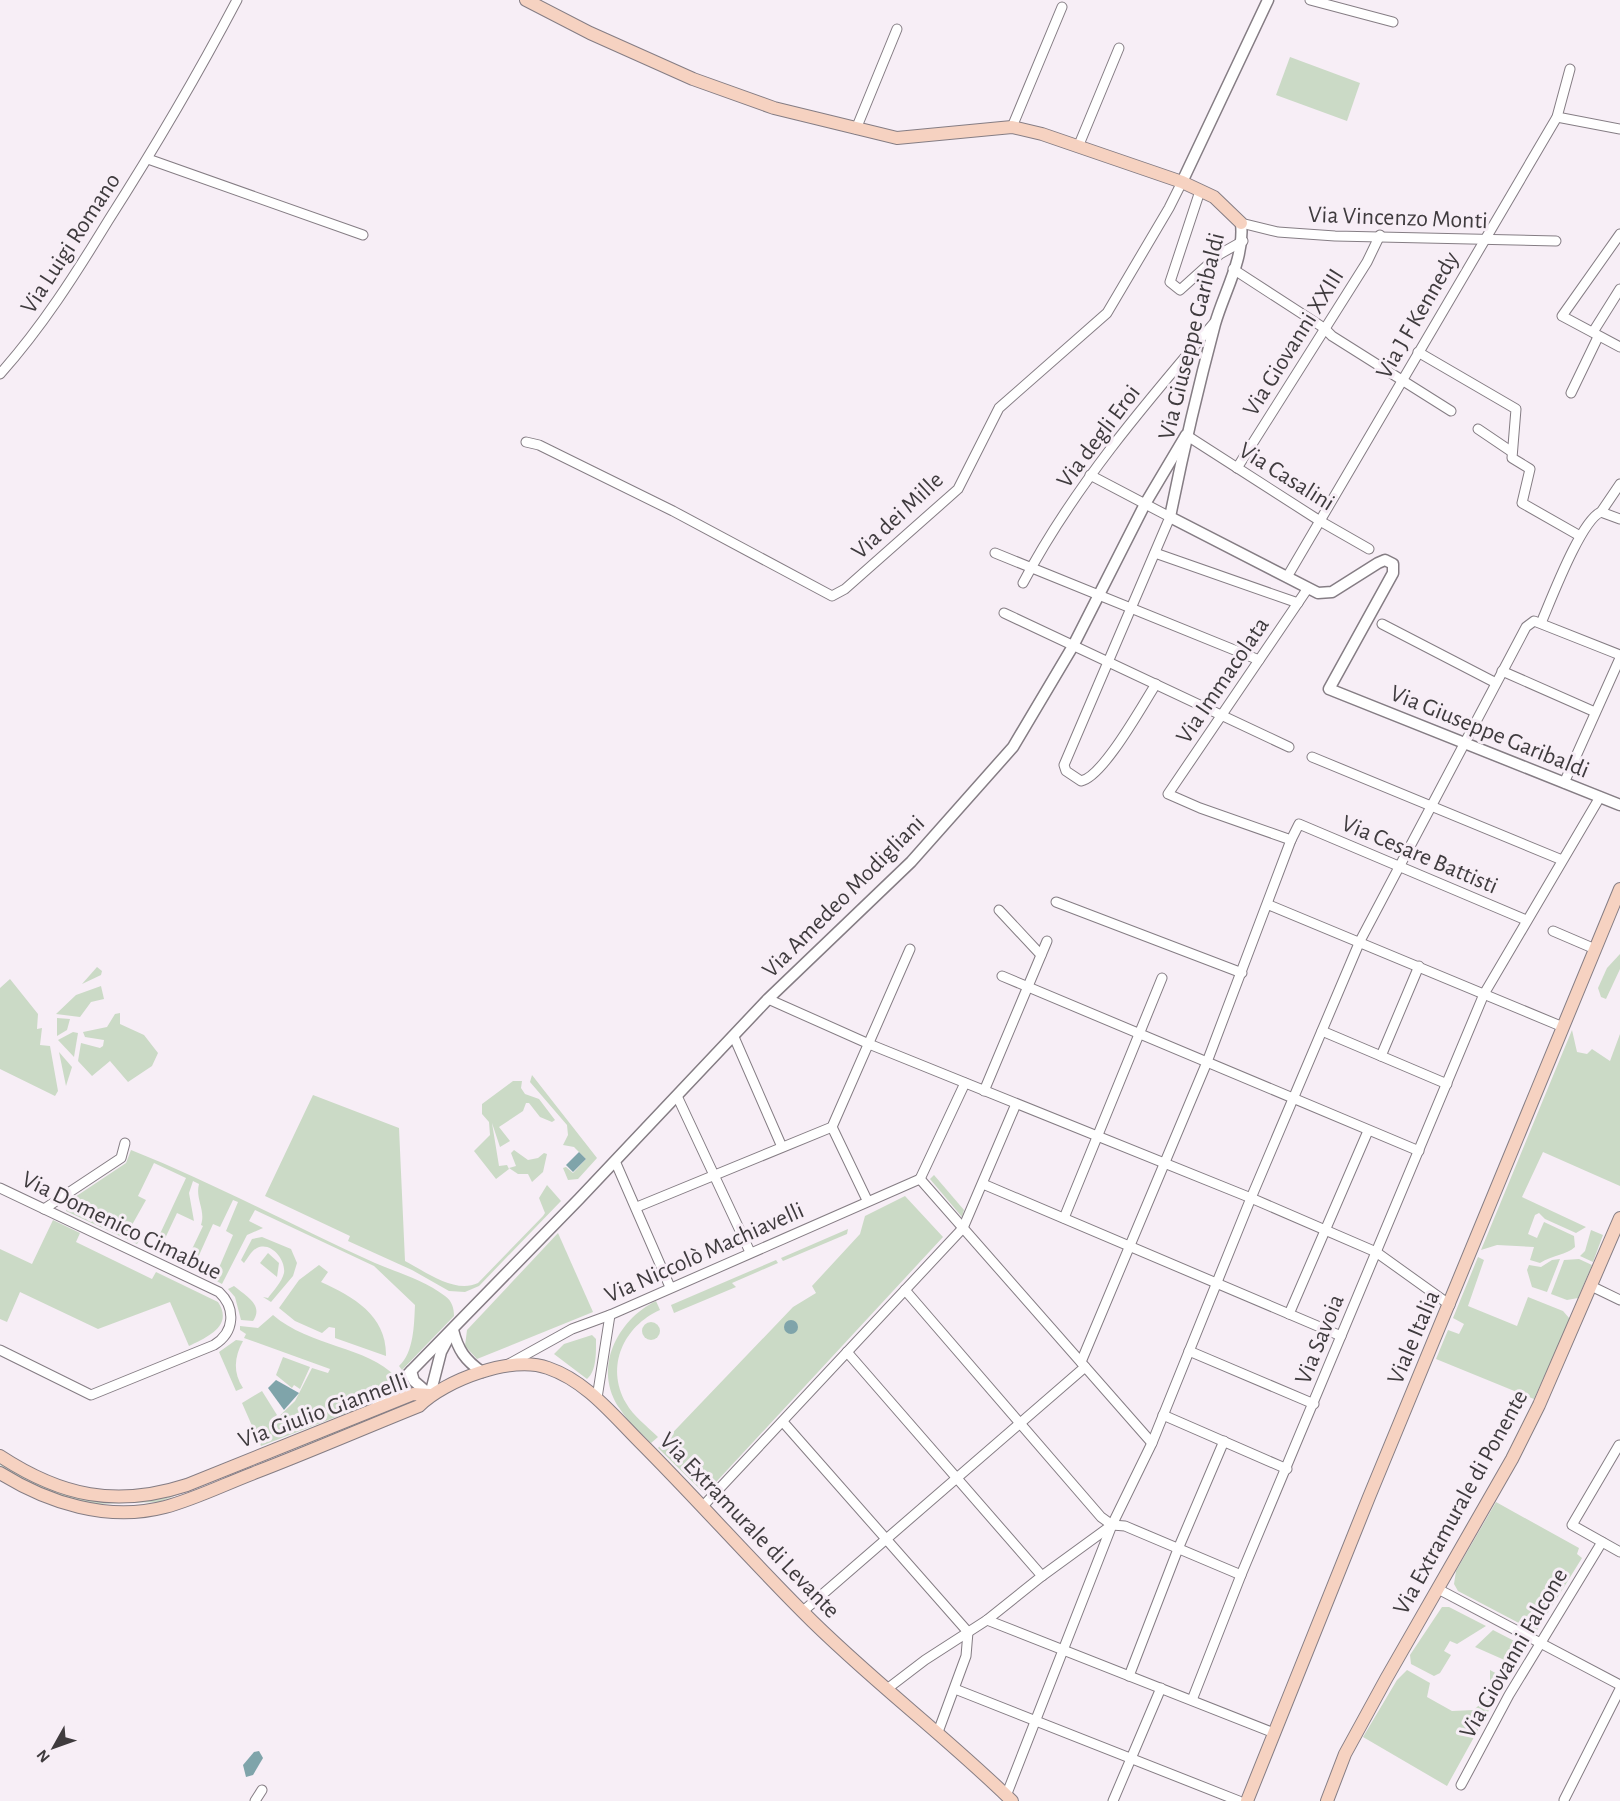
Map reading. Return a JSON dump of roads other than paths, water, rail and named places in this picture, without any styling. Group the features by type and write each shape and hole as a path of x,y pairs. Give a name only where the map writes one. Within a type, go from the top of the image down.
{"main road":[{"name":"Via Giuseppe Garibaldi","path":"526,0 590,33 693,79 774,108 897,138 1012,127 1182,182 1214,197 1240,223"},
{"name":"Viale Italia","path":"1247,1801 1620,889"},
{"name":"Via Extramurale di Ponente","path":"1328,1801 1345,1754 1512,1460 1620,1218"},
{"name":"Via Extramurale di Levante","path":"430,1395 482,1372 507,1366 531,1363 569,1377 597,1398 704,1505 802,1612 1009,1798"},
{"name":"Via Giulio Giannelli","path":"0,1456 30,1475 81,1494 152,1495 187,1485 413,1394 430,1395"},
{"name":"Via Giulio Giannelli","path":"0,1473 46,1497 69,1506 115,1511 158,1509 419,1406 430,1395"}],"street":[{"name":"Via Luigi Romano","path":"0,374 29,342 62,295 148,159 237,0"},
{"path":"1182,182 1268,0"},
{"path":"1310,0 1393,22"},
{"path":"1012,127 1062,7"},
{"path":"856,129 897,29"},
{"path":"1078,147 1119,48"},
{"name":"Via J F Kennedy","path":"1287,577 1557,117 1570,69"},
{"path":"1557,117 1620,129"},
{"name":"Via Luigi Romano","path":"148,159 363,235"},
{"name":"Via dei Mille","path":"525,442 539,445 673,511 832,596 845,589 958,489 999,408 1107,313 1182,182"},
{"path":"1200,191 1170,282 1180,290 1220,254 1243,241"},
{"name":"Via Vincenzo Monti","path":"1240,223 1278,232 1556,241"},
{"name":"Via Giuseppe Garibaldi","path":"1240,223 1243,241 1216,321 1186,435 1170,517 1318,593 1332,592 1385,560 1393,564 1393,573 1329,689 1620,805"},
{"path":"1620,234 1562,316 1620,347"},
{"name":"Via Giovanni XXIII","path":"1237,468 1367,262 1380,235"},
{"path":"1233,269 1324,328 1332,336 1451,411"},
{"path":"1571,393 1595,334 1620,289"},
{"name":"Via degli Eroi","path":"1023,584 1046,540 1090,475 1163,382 1216,321"},
{"path":"1418,351 1516,409 1512,458 1530,469 1522,503 1580,536"},
{"path":"1478,429 1512,452"},
{"name":"Via Casalini","path":"1186,435 1320,521 1369,549"},
{"name":"Via Amedeo Modigliani","path":"372,1411 453,1330 768,999 911,862 1006,755 1073,646 1101,596 1145,504 1186,435"},
{"path":"1090,475 1170,517 1064,765 1066,771 1081,781 1089,779 1106,760 1156,684"},
{"path":"1540,623 1580,536 1596,514 1601,512 1620,484"},
{"path":"1601,512 1620,519"},
{"path":"995,553 1259,660"},
{"path":"1155,553 1298,603"},
{"name":"Via Immacolata","path":"1291,840 1200,808 1168,794 1308,588"},
{"path":"1004,613 1289,747"},
{"path":"1009,1798 1036,1721 1112,1525 1152,1443 1251,1198 1360,941 1502,671 1526,627 1534,621 1620,657 1564,783"},
{"path":"1382,624 1496,683"},
{"path":"1502,671 1595,712"},
{"path":"1312,757 1562,860"},
{"name":"Via Savoia","path":"1192,1700 1241,1575 1484,994 1600,797"},
{"name":"Via Cesare Battisti","path":"1291,840 1299,824 1526,920"},
{"path":"802,1612 1020,1424 1083,1365 1163,1164 1207,1062 1269,905 1291,840"},
{"path":"1056,902 1242,972"},
{"path":"1269,905 1360,941 1563,1028"},
{"path":"999,910 1041,955"},
{"path":"1552,931 1594,950"},
{"path":"984,1091 1047,941"},
{"path":"637,1207 832,1127 910,949"},
{"path":"1382,1056 1419,966"},
{"path":"1002,976 1419,1151"},
{"path":"1064,1218 1162,978"},
{"path":"768,999 869,1044 1251,1198 1325,1232 1376,1252 1450,1305"},
{"path":"1322,1031 1447,1084"},
{"path":"734,1037 782,1147"},
{"path":"965,1083 920,1179 1152,1443"},
{"path":"677,1096 750,1252"},
{"path":"704,1505 963,1228 1016,1104"},
{"path":"832,1127 867,1200"},
{"path":"1289,1314 1368,1131"},
{"path":"44,1209 122,1158 125,1143"},
{"path":"615,1161 670,1287"},
{"name":"Via Niccolò Machiavelli","path":"507,1366 572,1329 610,1315 867,1200 920,1179"},
{"path":"983,1184 1341,1336"},
{"name":"Via Domenico Cimabue","path":"0,1188 219,1292 227,1301 231,1322 223,1338 214,1345 91,1395 0,1350"},
{"path":"1591,1286 1620,1300"},
{"path":"905,1290 1101,1517 1112,1525 1125,1526 1241,1575"},
{"path":"597,1398 610,1315"},
{"path":"453,1330 457,1345 466,1361 482,1372"},
{"name":"Via Amedeo Modigliani","path":"430,1395 441,1352 453,1330"},
{"path":"1189,1351 1314,1404"},
{"path":"847,1352 1041,1576"},
{"path":"411,1371 414,1381 430,1395"},
{"path":"1163,1415 1287,1468"},
{"path":"783,1422 968,1632 966,1656 938,1732"},
{"path":"1129,1676 1178,1548 1224,1442"},
{"path":"1619,1445 1572,1525 1620,1552"},
{"path":"887,1689 987,1620 1041,1576 1112,1525"},
{"name":"Via Giovanni Falcone","path":"1461,1785 1509,1695 1602,1542"},
{"path":"1438,1590 1620,1687 1564,1801"},
{"path":"987,1620 1274,1733"},
{"path":"1113,1801 1161,1688"},
{"path":"955,1689 1239,1801"},
{"path":"255,1801 262,1790"}],"water":[{"path":"579,1152 586,1159 573,1172 566,1165"},
{"path":"791,1320 796,1322 798,1327 796,1332 791,1334 786,1332 784,1327 786,1322"},
{"path":"276,1380 299,1393 284,1410 268,1388"},
{"path":"259,1751 263,1758 253,1775 246,1777 243,1765 254,1752"}]}
